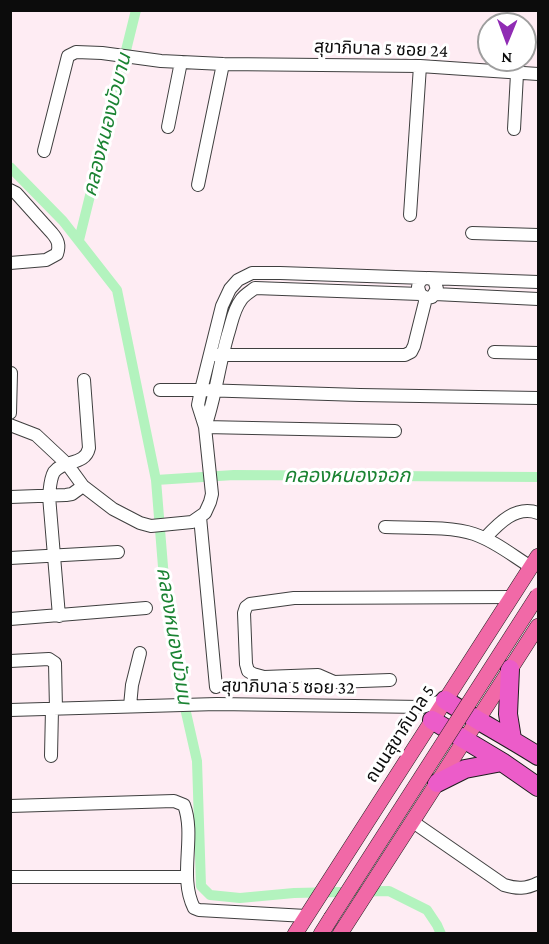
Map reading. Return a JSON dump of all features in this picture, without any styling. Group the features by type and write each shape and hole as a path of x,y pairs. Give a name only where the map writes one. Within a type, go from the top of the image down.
{"highway":[{"path":"510,669 508,714 512,739"},
{"path":"445,700 478,722 512,739 538,756"},
{"path":"427,714 538,787"},
{"path":"438,780 465,769 502,762"}],"main road":[{"name":"ถนนสุขาภิบาล 5","path":"295,933 406,760 427,714 445,700 535,562"},
{"path":"321,933 538,595"},
{"path":"340,933 538,626"},
{"path":"476,653 476,659 486,671 496,673 510,669"},
{"path":"406,760 414,757 427,757 435,761 438,765 438,780"}],"street":[{"name":"สุขาภิบาล 5 ซอย 24","path":"44,151 68,56 76,52 181,62 420,66 538,74"},
{"path":"168,128 181,62"},
{"path":"198,185 223,64"},
{"path":"410,215 420,66"},
{"path":"514,129 517,74"},
{"path":"10,190 16,193 52,233 59,247 57,254 46,260 10,263"},
{"path":"472,233 538,235"},
{"path":"10,425 36,435 67,464 83,486 113,509 151,526 192,522 205,513 212,494 205,427 198,405 222,306 230,289 238,280 252,273 280,273 538,282"},
{"path":"280,273 281,289"},
{"path":"426,278 421,281 417,289 427,295"},
{"path":"205,427 234,313 240,301 255,288 538,299"},
{"path":"209,354 222,356 405,355 411,352 414,346 427,295"},
{"path":"494,352 538,353"},
{"path":"10,373 10,413"},
{"path":"58,616 50,484 55,471 60,467 87,455 89,448 84,380"},
{"path":"160,390 538,398"},
{"path":"198,405 212,406"},
{"path":"205,427 395,431"},
{"path":"10,497 72,494 83,486"},
{"path":"484,538 511,514 524,510 538,513"},
{"path":"200,517 216,687"},
{"path":"385,527 458,530 484,538 535,562"},
{"path":"10,558 118,552"},
{"path":"390,680 334,682 318,675 264,677 253,674 248,671 246,664 244,613 246,607 250,604 294,598 512,597"},
{"path":"10,619 146,608"},
{"path":"130,706 132,685 140,653"},
{"path":"10,661 50,659 55,663 51,756"},
{"name":"สุขาภิบาล 5 ซอย 32","path":"10,710 193,705 427,714"},
{"path":"10,806 174,801 184,805 188,815 187,877 192,906 196,910 310,910"},
{"path":"413,822 504,885 518,889 538,883"},
{"path":"10,877 187,877"}],"waterway":[{"name":"คลองหนองบัวบาน","path":"79,240 136,10"},
{"name":"คลองหนองบัวมน","path":"10,167 63,221 117,290 156,480 164,579 178,677 197,761 201,886 210,895 240,898 294,893 389,891 427,910 441,934"},
{"name":"คลองหนองจอก","path":"156,480 234,475 538,477"}]}
